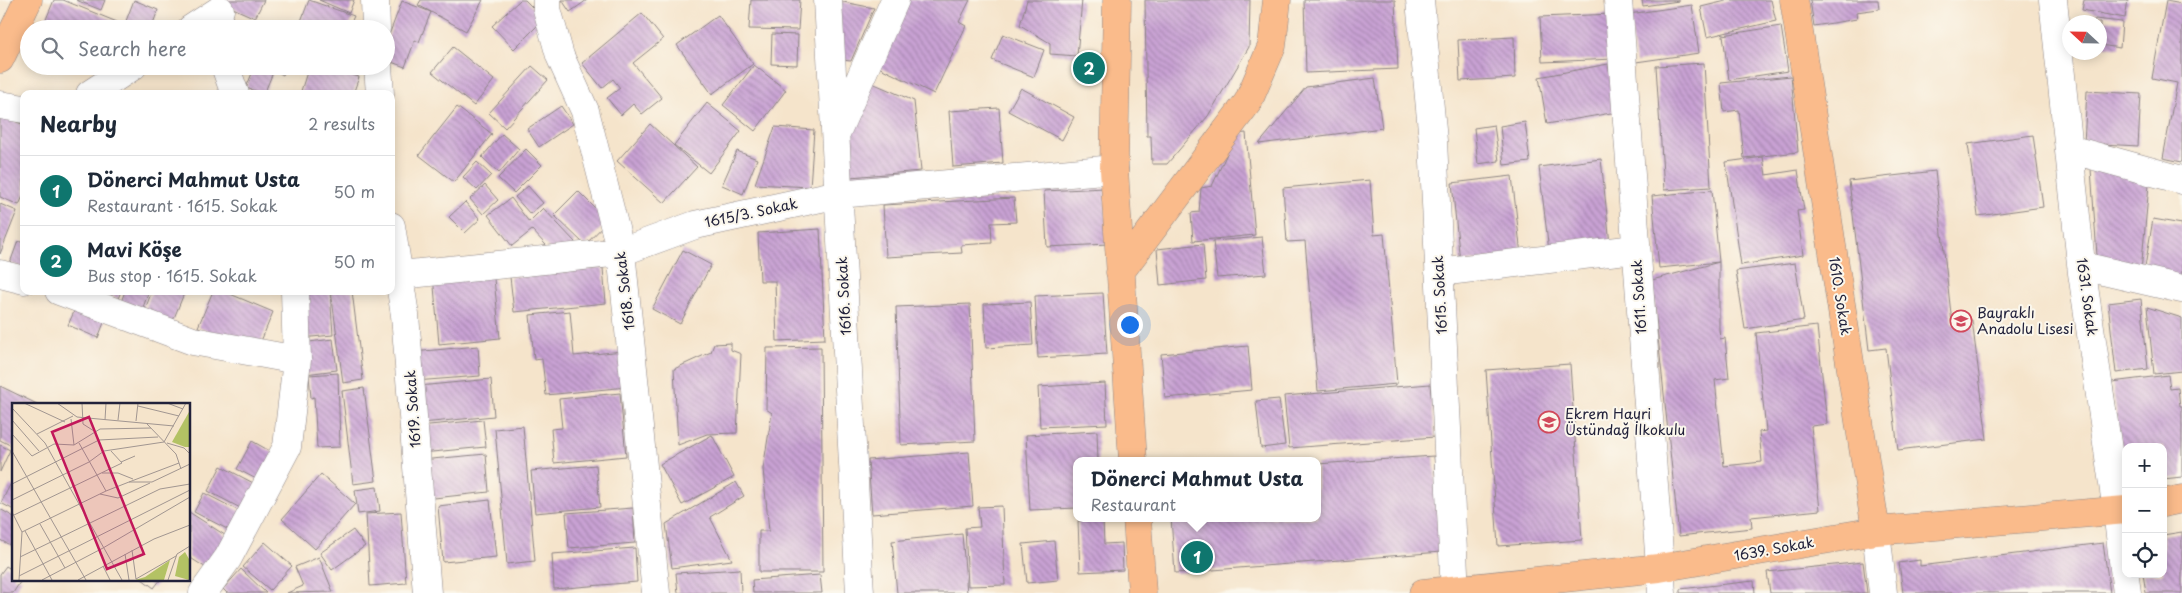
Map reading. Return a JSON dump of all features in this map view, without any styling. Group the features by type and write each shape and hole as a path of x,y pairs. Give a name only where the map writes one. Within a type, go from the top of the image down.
{"main road":[{"path":"0,59 28,0"},
{"path":"1117,0 1114,169 1133,457"},
{"path":"1120,272 1248,102 1272,46 1277,0"},
{"name":"1610. Sokak","path":"1794,0 1876,531"},
{"path":"2167,502 2182,499"},
{"name":"1639. Sokak","path":"1423,593 1660,581 1876,531 2122,511"},
{"path":"1137,522 1142,593"}],"street":[{"path":"375,0 376,20"},
{"name":"1618. Sokak","path":"547,0 547,9 560,56 585,111 621,252 656,593"},
{"name":"1616. Sokak","path":"828,0 860,593"},
{"path":"835,135 895,0"},
{"name":"1615. Sokak","path":"1420,0 1433,141 1455,592"},
{"name":"1611. Sokak","path":"1618,0 1660,581"},
{"name":"1631. Sokak","path":"2053,0 2082,266 2122,511"},
{"path":"208,20 221,13"},
{"path":"96,90 119,75"},
{"path":"229,75 234,90"},
{"path":"379,75 380,90"},
{"path":"0,106 20,108"},
{"path":"2069,149 2182,180"},
{"name":"1615/3. Sokak","path":"395,276 621,252 695,225 839,194 1114,169"},
{"path":"1439,272 1635,249"},
{"path":"2082,266 2182,289"},
{"path":"0,274 20,279"},
{"name":"1619. Sokak","path":"395,276 405,314 427,593"},
{"path":"70,295 193,341 297,360"},
{"path":"203,593 228,558 287,447 297,360 295,295"},
{"name":"1610. Sokak","path":"1876,531 1883,593"},
{"name":"1631. Sokak","path":"2123,533 2126,593"}],"building":[{"path":"54,0 63,0 112,20 46,20"},
{"path":"76,0 105,0 101,10"},
{"path":"134,0 158,10 154,20 126,20"},
{"path":"226,0 264,0 255,18 224,4"},
{"path":"309,0 354,16 352,20 301,20"},
{"path":"319,0 354,0 349,13"},
{"path":"421,0 483,0 466,31 418,5"},
{"path":"520,0 525,0 544,19 514,49 492,26"},
{"path":"562,0 587,0 570,12"},
{"path":"751,0 800,0 798,30 749,29"},
{"path":"898,0 970,0 959,22 966,26 934,94 868,62"},
{"path":"1027,0 1082,0 1077,56 1050,54 1050,43 1020,25"},
{"path":"1145,0 1250,0 1249,47 1208,116 1167,164 1152,164 1151,136 1147,136"},
{"path":"1304,0 1395,0 1398,69 1306,73"},
{"path":"1642,0 1679,0 1679,1 1643,6"},
{"path":"1730,0 1771,0 1776,21 1707,37 1701,7"},
{"path":"1810,0 1878,0 1879,9 1856,12 1857,19 1814,26"},
{"path":"2084,0 2128,0 2125,18 2082,10"},
{"path":"402,1 431,12 419,42 415,40 405,67 395,63 395,20"},
{"path":"838,1 874,8 851,61 842,60"},
{"path":"2166,1 2182,4 2182,162 2163,158 2177,83 2152,78"},
{"path":"1692,5 1699,53 1636,62 1629,14"},
{"path":"642,13 663,39 633,63 662,98 642,114 633,104 621,115 607,98 620,88 613,79 602,88 582,63"},
{"path":"1613,14 1615,59 1542,62 1540,17"},
{"path":"718,15 753,64 712,94 677,45"},
{"path":"2107,20 2122,22 2120,48 2107,46"},
{"path":"1781,26 1788,71 1729,80 1723,35"},
{"path":"772,34 798,35 797,65 771,64"},
{"path":"1003,34 1044,50 1034,77 992,60"},
{"path":"1514,37 1515,78 1460,81 1458,40"},
{"path":"453,47 494,80 474,106 432,72"},
{"path":"1704,63 1711,187 1664,190 1656,66"},
{"path":"1608,64 1617,112 1547,124 1539,77"},
{"path":"754,65 786,90 755,131 723,105"},
{"path":"532,66 548,80 505,128 489,113"},
{"path":"251,75 272,75 266,90 246,88"},
{"path":"306,75 353,75 359,77 354,90 301,90"},
{"path":"1791,76 1798,152 1744,158 1739,110 1724,112 1721,83"},
{"path":"1375,78 1382,128 1259,144 1306,87"},
{"path":"870,82 914,101 921,171 850,177 846,135"},
{"path":"1021,88 1074,117 1062,140 1008,111"},
{"path":"2087,91 2141,94 2138,146 2084,143"},
{"path":"707,103 741,131 709,173 674,145"},
{"path":"561,106 573,124 539,147 527,129"},
{"path":"457,107 492,134 454,182 419,155"},
{"path":"999,108 1003,163 953,167 949,111"},
{"path":"0,115 20,123 20,203 19,205 0,197"},
{"path":"1525,122 1530,162 1504,165 1500,126"},
{"path":"650,124 697,167 664,203 617,161"},
{"path":"1494,125 1499,161 1478,164 1474,128"},
{"path":"775,127 814,130 810,187 755,184"},
{"path":"1246,133 1255,235 1193,241 1191,213 1199,212 1201,188 1212,186 1236,134"},
{"path":"502,134 519,149 499,173 482,157"},
{"path":"2033,135 2043,207 1978,216 1968,144"},
{"path":"526,149 542,165 514,193 498,178"},
{"path":"737,151 757,159 743,194 722,185"},
{"path":"1763,157 1766,175 1798,170 1804,210 1797,211 1803,255 1741,265 1726,162"},
{"path":"1601,159 1610,244 1549,251 1539,167"},
{"path":"477,162 491,175 477,190 463,177"},
{"path":"2091,169 2150,174 2141,271 2097,256"},
{"path":"1935,171 1952,323 1972,320 1987,439 1898,450 1886,348 1869,350 1849,181"},
{"path":"1512,176 1521,255 1460,262 1452,183"},
{"path":"1370,180 1374,235 1384,234 1397,384 1318,391 1305,241 1287,242 1283,188"},
{"path":"485,185 498,200 483,214 470,199"},
{"path":"528,186 543,203 530,214 515,197"},
{"path":"1105,188 1108,244 1047,247 1044,191"},
{"path":"1712,190 1719,262 1659,268 1652,196"},
{"path":"578,191 608,221 585,245 554,215"},
{"path":"511,198 529,222 543,208 575,242 558,258 532,230 512,246 488,215"},
{"path":"1014,198 1016,222 991,223 992,243 961,245 962,253 886,257 883,205"},
{"path":"465,202 480,219 465,233 449,217"},
{"path":"0,204 17,211 0,254"},
{"path":"2153,219 2182,224 2182,279 2144,273"},
{"path":"820,229 825,339 777,341 775,281 760,281 758,233"},
{"path":"1262,237 1266,274 1217,278 1213,241"},
{"path":"18,241 20,242 20,267 10,263"},
{"path":"1203,244 1206,280 1160,285 1157,249"},
{"path":"683,250 711,265 680,324 652,309"},
{"path":"1719,262 1719,329 1720,339 1725,338 1729,378 1715,380 1724,466 1762,462 1759,432 1766,431 1756,333 1817,326 1827,424 1811,426 1820,510 1751,517 1752,528 1679,536 1652,280"},
{"path":"1795,263 1804,320 1745,329 1736,271"},
{"path":"603,268 606,303 514,312 510,277"},
{"path":"493,269 500,338 439,344 433,275"},
{"path":"1103,293 1107,354 1038,358 1035,296"},
{"path":"110,295 120,295 118,299"},
{"path":"124,295 148,295 142,310 121,302"},
{"path":"150,295 183,295 172,323 144,312"},
{"path":"211,295 233,295 273,312 257,351 198,327"},
{"path":"298,295 330,295 333,335 301,338"},
{"path":"332,295 352,295 363,380 343,383"},
{"path":"2141,299 2148,369 2116,373 2108,303"},
{"path":"1030,302 1033,345 986,348 984,304"},
{"path":"78,303 107,315 98,338 68,325"},
{"path":"970,304 975,441 901,445 896,307"},
{"path":"2147,307 2182,318 2182,371 2154,374"},
{"path":"570,311 574,356 623,351 627,387 546,395 542,359 534,360 530,315"},
{"path":"333,339 337,370 305,374 301,343"},
{"path":"731,343 731,350 741,354 737,433 707,434 678,445 674,369 711,352 714,344"},
{"path":"478,346 480,376 415,381 413,352"},
{"path":"1248,346 1252,390 1165,398 1161,354"},
{"path":"821,347 823,572 759,572 759,531 769,531 763,469 772,413 766,409 767,348"},
{"name":"Ekrem Hayri Üstündağ İlkokulu","path":"1570,364 1582,540 1498,546 1486,370"},
{"path":"338,373 340,447 317,448 314,397 311,398 309,375"},
{"path":"2168,375 2170,389 2178,388 2180,406 2182,406 2182,477 2167,479 2167,443 2122,443 2122,453 2112,382"},
{"path":"491,379 494,416 422,423 419,386"},
{"path":"1105,383 1107,424 1040,427 1038,387"},
{"path":"1430,384 1435,437 1289,448 1284,396"},
{"path":"0,386 35,403 12,403 12,446 0,440"},
{"path":"364,388 376,481 353,484 342,391"},
{"path":"620,393 626,456 554,463 551,429 562,428 559,399"},
{"path":"1279,399 1285,445 1261,448 1256,401"},
{"path":"483,420 486,447 421,453 418,426"},
{"path":"523,426 535,561 507,564 495,429"},
{"path":"1097,431 1098,457 1073,457 1073,508 1030,510 1026,435"},
{"path":"712,435 734,477 682,505 660,464"},
{"path":"252,441 277,455 262,482 237,469"},
{"path":"0,445 10,450 0,472"},
{"path":"969,452 973,506 872,514 868,460"},
{"path":"486,454 489,492 425,499 421,460"},
{"path":"1434,456 1441,552 1175,573 1171,522 1321,522 1321,464"},
{"path":"596,465 600,507 535,513 531,471"},
{"path":"221,466 259,486 246,511 208,491"},
{"path":"321,474 355,504 315,549 282,519"},
{"path":"736,482 744,496 710,517 732,560 672,568 666,524"},
{"path":"10,485 12,486 12,509 1,503"},
{"path":"377,487 380,511 358,514 355,490"},
{"path":"204,493 245,514 235,533 194,512"},
{"path":"490,500 496,557 443,562 438,506"},
{"path":"1002,506 1005,585 968,586 965,528 980,527 978,507"},
{"path":"633,508 635,543 569,548 566,513"},
{"path":"0,509 12,516 12,546 0,540"},
{"path":"401,512 406,583 370,586 366,514"},
{"path":"190,513 231,539 211,571 190,558"},
{"path":"1078,522 1103,522 1104,544 1122,543 1123,570 1080,572"},
{"path":"353,530 365,546 332,570 320,553"},
{"path":"2182,532 2182,593 2146,593 2144,578 2167,578 2167,534"},
{"path":"962,534 967,593 897,593 892,541"},
{"path":"1054,541 1058,580 1027,583 1023,544"},
{"path":"265,542 292,566 270,590 243,567"},
{"path":"2103,543 2110,593 1903,593 1899,563 1920,560 1920,566"},
{"path":"635,548 637,582 554,589 552,554"},
{"path":"319,557 333,592 287,593 303,586 295,567"},
{"path":"1863,562 1867,593 1770,593 1767,572"},
{"path":"6,566 12,570 12,580 21,580 13,593 0,593 0,574"},
{"path":"241,569 266,593 227,593 223,589"},
{"path":"740,569 741,593 678,593 676,573"},
{"path":"820,575 822,593 753,593 752,580"},
{"path":"143,580 160,580 154,588"},
{"path":"1754,581 1755,593 1680,593 1680,589"}],"place":[{"name":"Mavi Köşe","path":"1089,68"},
{"name":"Bayraklı Anadolu Lisesi","path":"1961,321"},
{"name":"Ekrem Hayri Üstündağ İlkokulu","path":"1549,422"},
{"name":"Dönerci Mahmut Usta","path":"1197,557"}]}
